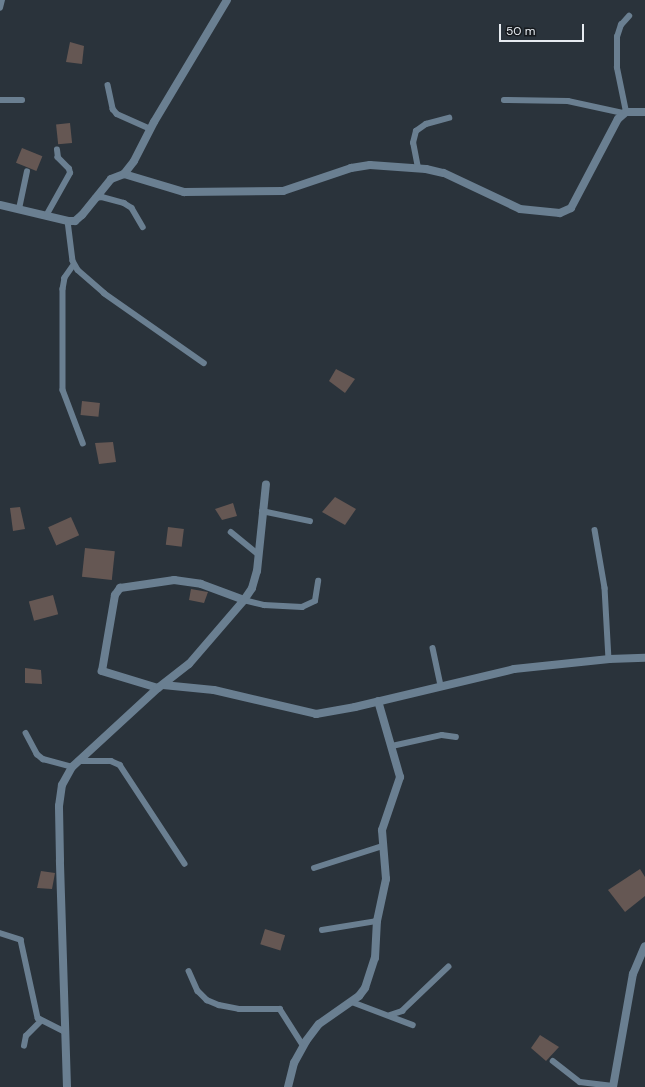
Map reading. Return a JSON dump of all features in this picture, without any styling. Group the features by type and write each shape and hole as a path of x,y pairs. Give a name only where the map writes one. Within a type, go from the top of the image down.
{"street":[{"path":"0,205 68,221 75,221 111,179 124,174 134,161 151,129 227,0"},
{"path":"124,174 184,192 283,191 351,168 370,165 418,168 444,173 520,209 567,212 624,112 645,112"},
{"path":"67,1087 59,806 62,785 75,764 160,687 189,664 244,600 252,588 258,554 266,484"},
{"path":"244,600 201,584 174,580 120,588 115,595 102,671 160,687 214,690 310,713 328,713 514,669 609,659 645,658"},
{"path":"288,1087 294,1063 303,1046 319,1024 352,1002 365,988 375,958 377,921 386,879 382,846 382,830 400,777 378,701"},
{"path":"613,1087 633,974 645,946"}],"lane":[{"path":"0,8 2,0"},
{"path":"504,100 568,100 624,112 617,68 617,37 621,25 629,16"},
{"path":"108,86 113,109 117,114 151,129"},
{"path":"0,100 22,100"},
{"path":"418,168 413,143 416,131 426,124 449,118"},
{"path":"46,216 70,173 69,169 58,158 57,150"},
{"path":"19,209 27,172"},
{"path":"95,198 102,197 124,203 132,208 143,227"},
{"path":"68,221 74,265 104,293 204,363"},
{"path":"74,265 65,278 63,290 63,390 70,414 83,443"},
{"path":"262,511 310,521"},
{"path":"595,530 605,588 609,659"},
{"path":"231,532 258,554"},
{"path":"244,600 264,605 302,608 316,601 318,580"},
{"path":"433,648 441,686"},
{"path":"26,732 37,754 43,759 75,764 111,761 120,765 185,864"},
{"path":"392,746 442,735 456,737"},
{"path":"314,868 382,846"},
{"path":"322,930 377,921"},
{"path":"0,933 21,940 30,990 41,1021 66,1032"},
{"path":"390,1016 402,1011 448,967"},
{"path":"189,971 198,990 207,1000 219,1005 239,1009 280,1009 303,1046"},
{"path":"352,1002 413,1025"},
{"path":"24,1046 26,1036 41,1021"},
{"path":"553,1061 580,1082 613,1087"}],"building":[{"path":"70,42 84,46 82,64 66,62"},
{"path":"70,123 72,143 58,144 56,124"},
{"path":"22,148 42,156 36,171 16,163"},
{"path":"336,369 355,379 345,393 329,381"},
{"path":"82,401 100,403 98,417 81,415"},
{"path":"113,442 116,462 99,464 95,443"},
{"path":"335,497 356,509 345,525 322,512"},
{"path":"233,503 237,516 222,520 215,509"},
{"path":"20,507 25,529 13,531 10,508"},
{"path":"71,517 79,535 56,545 48,527"},
{"path":"168,527 184,529 182,547 166,545"},
{"path":"85,548 115,551 112,580 82,577"},
{"path":"191,589 208,592 204,603 189,600"},
{"path":"53,595 58,614 34,621 29,601"},
{"path":"25,668 41,670 42,684 25,683"},
{"path":"640,869 645,877 645,896 625,912 608,890"},
{"path":"41,871 55,873 52,889 37,888"},
{"path":"265,929 285,935 280,950 260,944"},
{"path":"540,1035 559,1047 546,1061 531,1048"}]}
